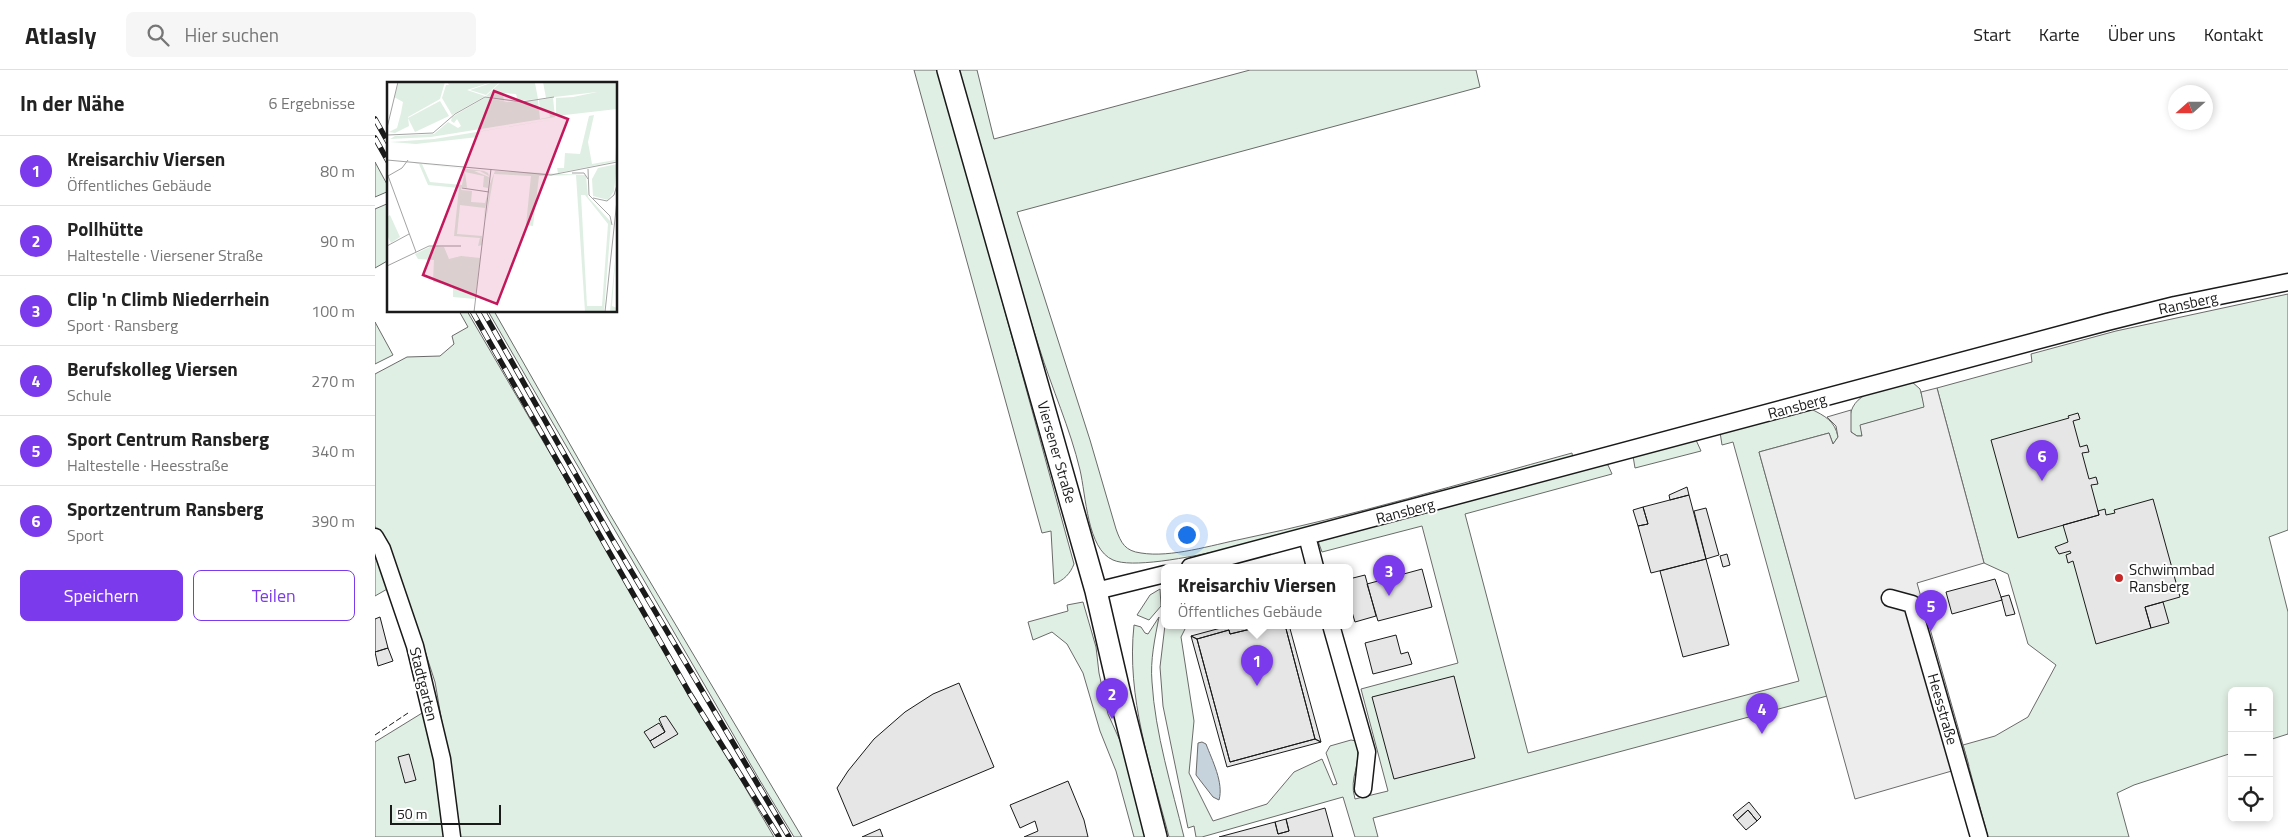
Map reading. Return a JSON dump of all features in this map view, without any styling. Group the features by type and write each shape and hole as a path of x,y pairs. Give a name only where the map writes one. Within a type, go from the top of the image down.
{"main road":[{"name":"Viersener Straße","path":"947,70 1096,591 1156,837"}],"street":[{"name":"Ransberg","path":"1201,564 2107,322 2175,305 2288,282"},
{"path":"1307,536 1314,564"},
{"name":"Stadtgarten","path":"375,537 382,549 415,646 442,759 452,837"},
{"path":"1096,591 1161,575"},
{"name":"Heesstraße","path":"1890,598 1912,604 1979,837"},
{"path":"1332,629 1367,752 1363,789"}],"green space":[{"path":"914,70 939,70 1074,564 1071,571 1061,581 1054,584 1051,531 1042,533"},
{"path":"958,70 977,70 994,139 1250,70 1476,70 1480,87 1017,212 1090,440 1116,529 1124,546 1127,548 1136,552 1153,554 1191,550 1366,510 1572,453 1573,459 1236,547 1161,561 1132,563 1113,560 1104,554 1093,533 1076,454 1044,363"},
{"path":"375,162 387,184 387,192 375,197"},
{"path":"387,204 387,261 375,268 375,209"},
{"path":"2288,294 2288,530 2269,537 2288,612 2288,734 2273,739 2273,687 2228,687 2228,754 2134,785 2117,793 2129,837 1988,837 1963,745 1995,736 2028,717 2056,665 2028,644 2008,574 1984,563 1937,388 2032,362 2031,354 2116,331"},
{"path":"460,312 468,312 774,837 457,837 450,769 435,682 413,614 375,526 375,374 407,357 440,356 454,344 452,336 468,327"},
{"path":"489,312 495,312 608,511 802,837 794,837"},
{"path":"375,322 393,355 375,364"},
{"path":"1911,381 1920,389 1925,407 1861,425 1862,436 1857,436 1851,432 1850,416 1858,400 1874,391"},
{"path":"1811,409 1825,417 1837,431 1838,437 1833,444 1829,433 1759,452 1827,696 1373,818 1378,837 1355,837 1343,797 1202,837 1196,837 1194,826 1188,828 1163,706 1160,667 1165,629 1185,629 1181,637 1194,721 1189,773 1213,821 1267,804 1294,772 1322,759 1333,785 1337,784 1326,753 1330,746 1351,740 1356,741 1358,750 1353,783 1355,799 1388,791 1361,689 1458,663 1422,526 1322,552 1318,541 1604,464 1608,465 1612,474 1465,514 1528,753 1799,681 1733,442 1722,445 1720,432"},
{"path":"1696,440 1701,451 1635,468 1633,456"},
{"path":"375,557 389,588 375,596"},
{"path":"1160,589 1161,606 1149,620 1137,615 1150,595"},
{"path":"1083,602 1096,647 1099,673 1108,714 1125,752 1148,837 1134,837 1116,771 1100,731 1083,673 1067,644 1052,632 1033,640 1028,622 1068,611 1067,605"},
{"path":"1159,617 1153,649 1152,682 1154,701 1165,760 1184,837 1169,837 1148,759 1137,706 1132,652 1134,625 1141,627 1148,634"},
{"path":"427,710 446,837 375,837 375,742"}],"shaded area":[{"path":"1937,388 1984,563 1917,583 1969,766 1855,799 1759,452 1829,433 1833,444 1838,437 1836,426 1827,417 1851,410 1851,432 1857,436 1862,436 1860,425 1924,407 1921,392"},
{"path":"1198,743 1206,744 1217,772 1220,786 1219,800 1213,797 1196,775"}],"building":[{"path":"2078,413 2080,419 2073,421 2080,447 2087,445 2089,452 2082,453 2089,479 2096,477 2098,484 2091,485 2099,515 2018,538 1991,440 2069,418 2068,416"},
{"path":"1687,487 1689,495 1670,500 1669,495"},
{"path":"1689,495 1706,559 1651,573 1638,526 1648,524 1643,507"},
{"path":"2153,499 2180,597 2145,607 2151,628 2096,644 2073,561 2068,563 2066,555 2071,553 2070,551 2059,554 2055,547 2068,542 2063,525 2099,515 2098,511 2105,509 2106,515 2115,513 2114,510"},
{"path":"1643,507 1648,524 1638,526 1633,510"},
{"path":"1706,508 1719,555 1706,559 1694,511"},
{"path":"1727,554 1730,565 1723,567 1720,556"},
{"path":"1706,559 1729,645 1683,657 1660,571"},
{"path":"1422,569 1432,607 1378,621 1367,584"},
{"path":"1365,575 1376,616 1355,622 1353,615 1353,578"},
{"path":"1995,579 2002,600 1952,614 1946,592"},
{"path":"2009,595 2015,614 2006,616 2001,597"},
{"path":"2163,602 2169,623 2151,628 2145,607"},
{"path":"380,617 388,648 375,652 375,619"},
{"path":"1217,629 1251,629 1230,634 1229,630 1197,639 1191,636"},
{"path":"1251,629 1286,629 1315,739 1230,762 1197,639 1229,630 1230,634"},
{"path":"1286,629 1290,629 1321,742 1315,739"},
{"path":"1396,635 1401,654 1408,652 1412,664 1373,674 1365,643"},
{"path":"1191,636 1197,639 1230,762 1315,739 1321,742 1227,767"},
{"path":"388,648 393,661 378,666 375,652"},
{"path":"1454,676 1475,758 1394,779 1372,697"},
{"path":"959,683 994,767 853,826 837,788 848,771 874,739 905,712 933,694"},
{"path":"666,716 678,734 654,748 650,741 665,732 659,719"},
{"path":"659,723 665,732 650,741 644,732"},
{"path":"409,754 416,780 405,783 398,757"},
{"path":"1068,781 1084,820 1088,837 1024,837 1038,831 1035,821 1020,828 1010,805"},
{"path":"1749,802 1761,817 1757,821 1748,810 1737,820 1733,815"},
{"path":"1325,808 1333,837 1219,837 1275,822 1278,834 1289,831 1286,819"},
{"path":"1748,810 1757,821 1746,830 1737,820"},
{"path":"1286,819 1289,831 1278,834 1275,822"},
{"path":"880,829 883,837 862,837"}],"railway":[{"path":"375,119 387,140"},
{"path":"375,138 387,159"},
{"path":"473,312 690,694 779,837"},
{"path":"484,312 611,537 789,837"}],"fence":[{"path":"375,735 408,713"}],"place":[{"name":"Sportzentrum Ransberg","path":"2042,481"},
{"name":"Schwimmbad Ransberg","path":"2119,578"},
{"name":"Clip 'n Climb Niederrhein","path":"1389,596"},
{"name":"Sport Centrum Ransberg","path":"1931,631"},
{"name":"Kreisarchiv Viersen","path":"1257,686"},
{"name":"Pollhütte","path":"1112,719"},
{"name":"Berufskolleg Viersen","path":"1762,734"}]}
